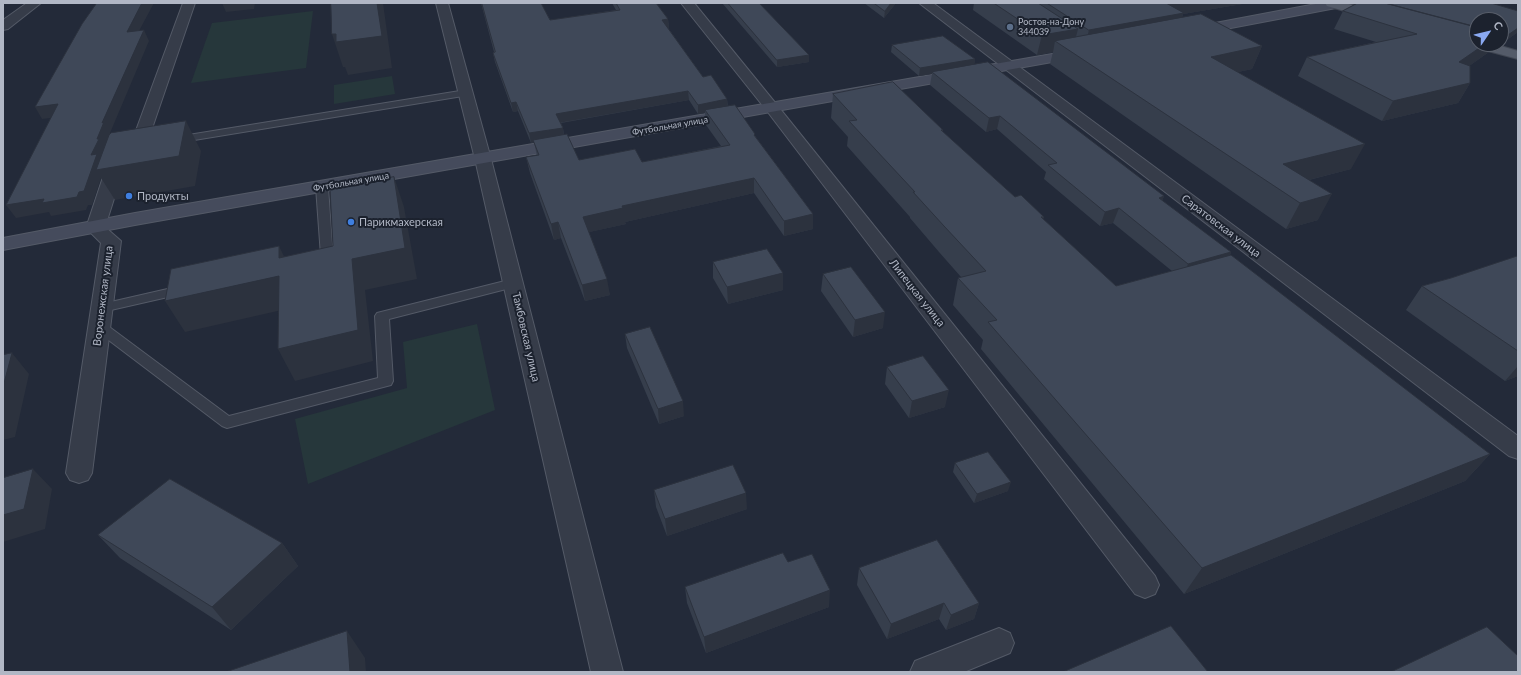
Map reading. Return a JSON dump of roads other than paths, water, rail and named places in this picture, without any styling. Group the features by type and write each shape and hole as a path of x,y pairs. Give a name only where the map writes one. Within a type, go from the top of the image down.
{"main road":[{"path":"1179,34 1334,4 1388,19"},
{"path":"1462,40 1469,42"},
{"name":"Футбольная улица","path":"3,244 1008,66 1085,48"},
{"path":"1507,52 1518,55"}],"street":[{"path":"3,26 35,3"},
{"path":"95,228 117,162 145,145 188,3"},
{"name":"Тамбовская улица","path":"442,3 483,159 607,672"},
{"name":"Липецкая улица","path":"687,3 772,108 1145,584"},
{"name":"Саратовская улица","path":"925,3 1518,449"},
{"name":"Воронежская улица","path":"79,473 111,241 95,228"},
{"path":"926,672 999,643"}],"lane":[{"path":"169,141 301,120 390,110 466,93"},
{"path":"300,131 301,120"},
{"path":"207,146 211,134"},
{"path":"304,263 328,258 322,187"},
{"path":"100,317 227,422 386,381 382,316 513,283"},
{"path":"100,317 195,287"}],"place":[{"name":"Ростов-на-Дону 344039","path":"1010,27"},
{"name":"Продукты","path":"129,196"},
{"name":"Парикмахерская","path":"351,222"}]}
